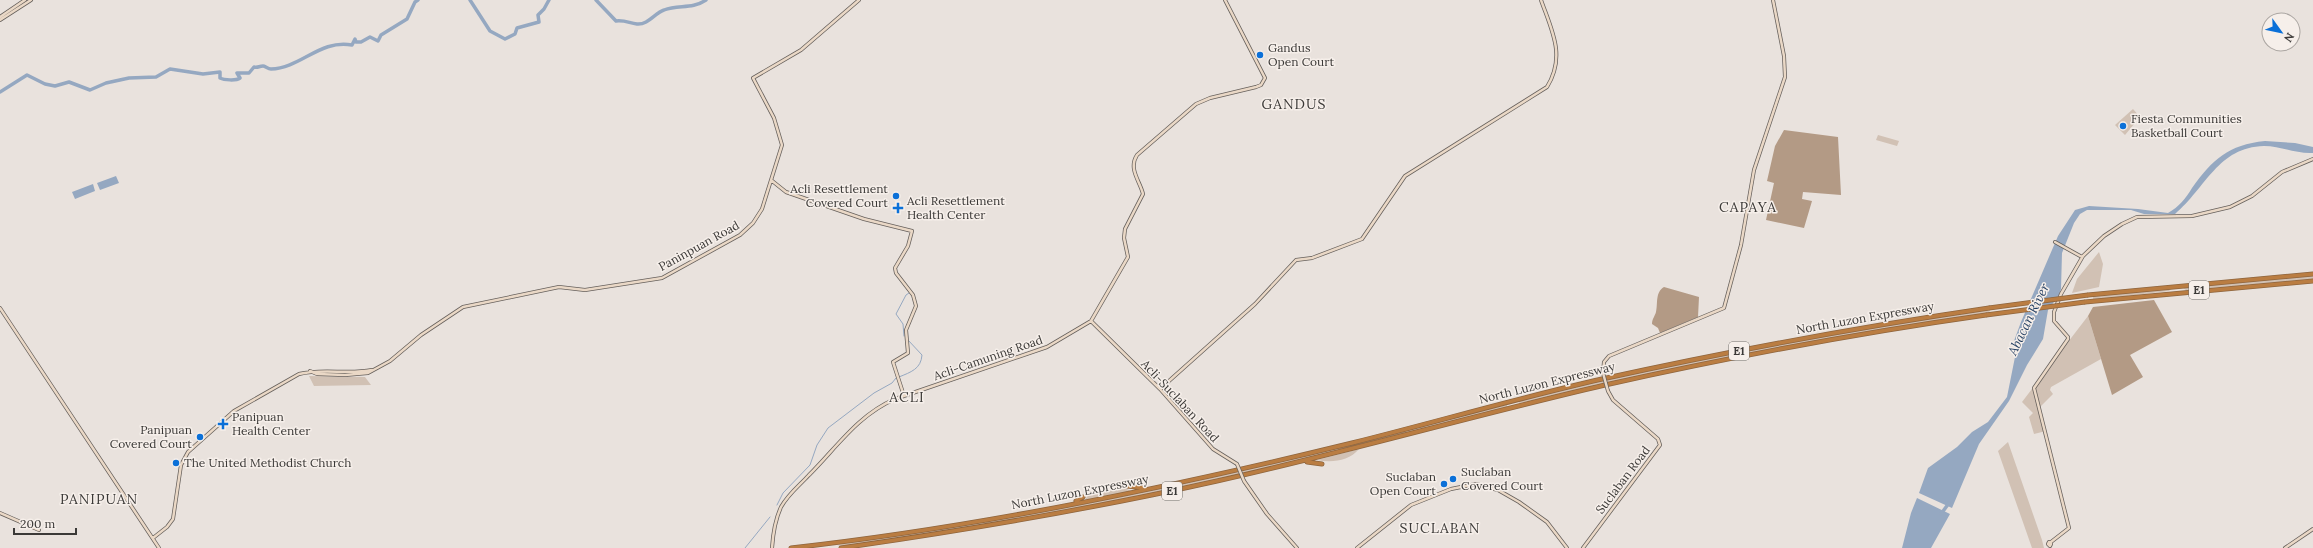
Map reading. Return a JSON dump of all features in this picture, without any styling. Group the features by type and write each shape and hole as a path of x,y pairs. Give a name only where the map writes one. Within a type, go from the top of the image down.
{"highway":[{"name":"North Luzon Expressway","path":"791,548 1025,513 1189,481 1355,442 1600,380 1672,364 1860,328 1989,308 2088,295 2313,274"},
{"name":"North Luzon Expressway","path":"841,548 959,530 1102,505 1258,471 1597,387 1861,334 2085,302 2313,280"},
{"path":"1359,452 1363,448 1402,436"},
{"path":"1258,471 1309,461 1322,464"},
{"path":"1127,486 1142,489 1189,481"},
{"path":"1025,513 1079,501 1083,497"}],"street":[{"path":"0,18 25,0"},
{"path":"0,18 31,0"},
{"name":"Paninpuan Road","path":"152,538 167,527 173,519 180,465 188,452 234,411 299,374 310,371 345,373 373,370 390,361 446,318 472,304 559,287 582,290 662,278 740,234 751,226 764,204 782,145 771,113 753,78 802,50 859,0"},
{"path":"1091,321 1128,256 1124,238 1125,229 1143,194 1134,171 1137,155 1196,104 1210,98 1256,87 1261,85 1265,78 1225,0"},
{"path":"1160,389 1255,304 1296,260 1312,258 1362,239 1405,176 1546,87 1554,75 1558,58 1556,43 1541,0"},
{"name":"Suclaban Road","path":"1583,548 1660,445 1656,437 1613,400 1608,391 1604,373 1604,362 1609,356 1724,308 1741,245 1754,170 1785,77 1784,56 1773,0"},
{"path":"2050,545 2069,528 2034,388 2068,340 2068,337 2054,321 2054,312 2069,278 2081,257 2104,236 2131,219 2143,216 2192,216 2230,207 2252,196 2282,172 2313,160"},
{"path":"771,179 786,192 864,219 912,231 908,246 895,268 896,273 913,295 916,306 906,330 908,353 893,362 904,396"},
{"path":"2055,242 2081,257"},
{"path":"0,308 159,548"},
{"name":"Acli-Suclaban Road","path":"1091,321 1160,389 1213,449 1235,460 1244,481 1267,514 1297,548"},
{"name":"Acli-Camuning Road","path":"772,548 773,529 778,514 792,490 809,476 840,439 859,422 882,406 904,396 1047,347 1091,321"},
{"path":"1357,548 1411,505 1436,493 1473,484 1498,490 1520,502 1549,524 1567,548"},
{"path":"0,513 39,530"},
{"path":"2286,548 2313,530"}],"shaded area":[{"path":"2133,109 2140,117 2125,135 2115,125"},
{"path":"1784,130 1838,137 1841,195 1803,192 1802,199 1812,201 1804,228 1766,220 1774,183 1767,181 1775,146"},
{"path":"1878,135 1899,141 1897,146 1876,140"},
{"path":"2099,252 2103,264 2099,287 2072,293 2077,279"},
{"path":"2313,275 2313,279 2186,290 2183,288"},
{"path":"1664,287 1699,297 1698,317 1660,333 1658,328 1652,324 1652,322 1656,312 1659,292"},
{"path":"2171,289 2169,291 2093,300 2093,296"},
{"path":"2154,300 2172,332 2130,355 2143,377 2112,395 2088,316 2093,307"},
{"path":"1989,309 1990,313 1840,337 1519,403 1520,400 1578,386 1695,361 1871,328"},
{"path":"2088,316 2101,359 2051,387 2050,390 2053,394 2040,407 2046,431 2034,434 2029,417 2033,413 2022,402"},
{"path":"309,376 365,377 371,385 314,386"},
{"path":"1507,405 1507,407 1362,445 1167,491 1014,520 841,547 838,545 1163,488"},
{"path":"2008,442 2044,548 2032,548 1998,451"},
{"path":"1359,449 1345,459 1334,461 1317,460"},
{"path":"1125,488 1131,491 1085,500 1088,495"}],"water":[{"path":"2265,141 2295,143 2313,147 2313,153 2264,146 2248,148 2235,153 2214,171 2186,204 2175,214 2144,214 2131,210 2087,210 2080,214 2074,223 2062,253 2061,289 2059,295 2048,310 2043,339 2027,365 2009,401 1979,444 1952,508 1919,493 1928,468 1957,447 1972,432 1988,422 2007,397 2016,352 2014,341 2058,236 2075,210 2089,206 2138,209 2168,213 2182,202 2207,169 2222,155 2241,146"},
{"path":"116,176 119,183 100,190 97,183"},
{"path":"93,184 95,191 75,199 72,192"},
{"path":"1917,498 1950,514 1931,548 1902,548 1911,513"}],"waterway":[{"path":"0,92 27,75 45,84 55,86 69,82 90,90 106,83 129,78 156,77 170,69 203,74 220,72 220,78 236,80 240,78 237,73 249,73 254,67 263,66 269,69 282,67 292,64 330,46 341,44 352,45 355,39 356,42 361,42 370,37 378,41 381,35 407,19 415,2 418,0"},
{"path":"470,0 490,31 505,39 515,34 517,28 539,22 538,15 544,9 549,0"},
{"path":"596,0 616,21 637,24 645,23 669,8 695,5 706,0"},
{"path":"904,336 903,324 896,314 906,295 909,293"},
{"path":"899,377 915,369 920,364 921,360 922,355 908,340"},
{"path":"777,505 783,493 810,465 817,445 828,428 874,393 892,383 896,378"},
{"name":"Abacan River","path":"1941,514 1949,503"},
{"path":"745,548 770,517"}],"place":[{"name":"Gandus Open Court","path":"1260,55"},
{"name":"Fiesta Communities Basketball Court","path":"2123,126"},
{"name":"Acli Resettlement Covered Court","path":"896,196"},
{"name":"Acli Resettlement Health Center","path":"898,208"},
{"name":"Panipuan Health Center","path":"223,424"},
{"name":"Panipuan Covered Court","path":"200,437"},
{"name":"The United Methodist Church","path":"176,463"},
{"name":"Suclaban Covered Court","path":"1453,479"},
{"name":"Suclaban Open Court","path":"1444,484"}],"district":[{"name":"GANDUS","path":"1294,104"},
{"name":"CAPAYA","path":"1748,207"},
{"name":"ACLI","path":"907,397"},
{"name":"PANIPUAN","path":"99,499"},
{"name":"SUCLABAN","path":"1440,528"}]}
